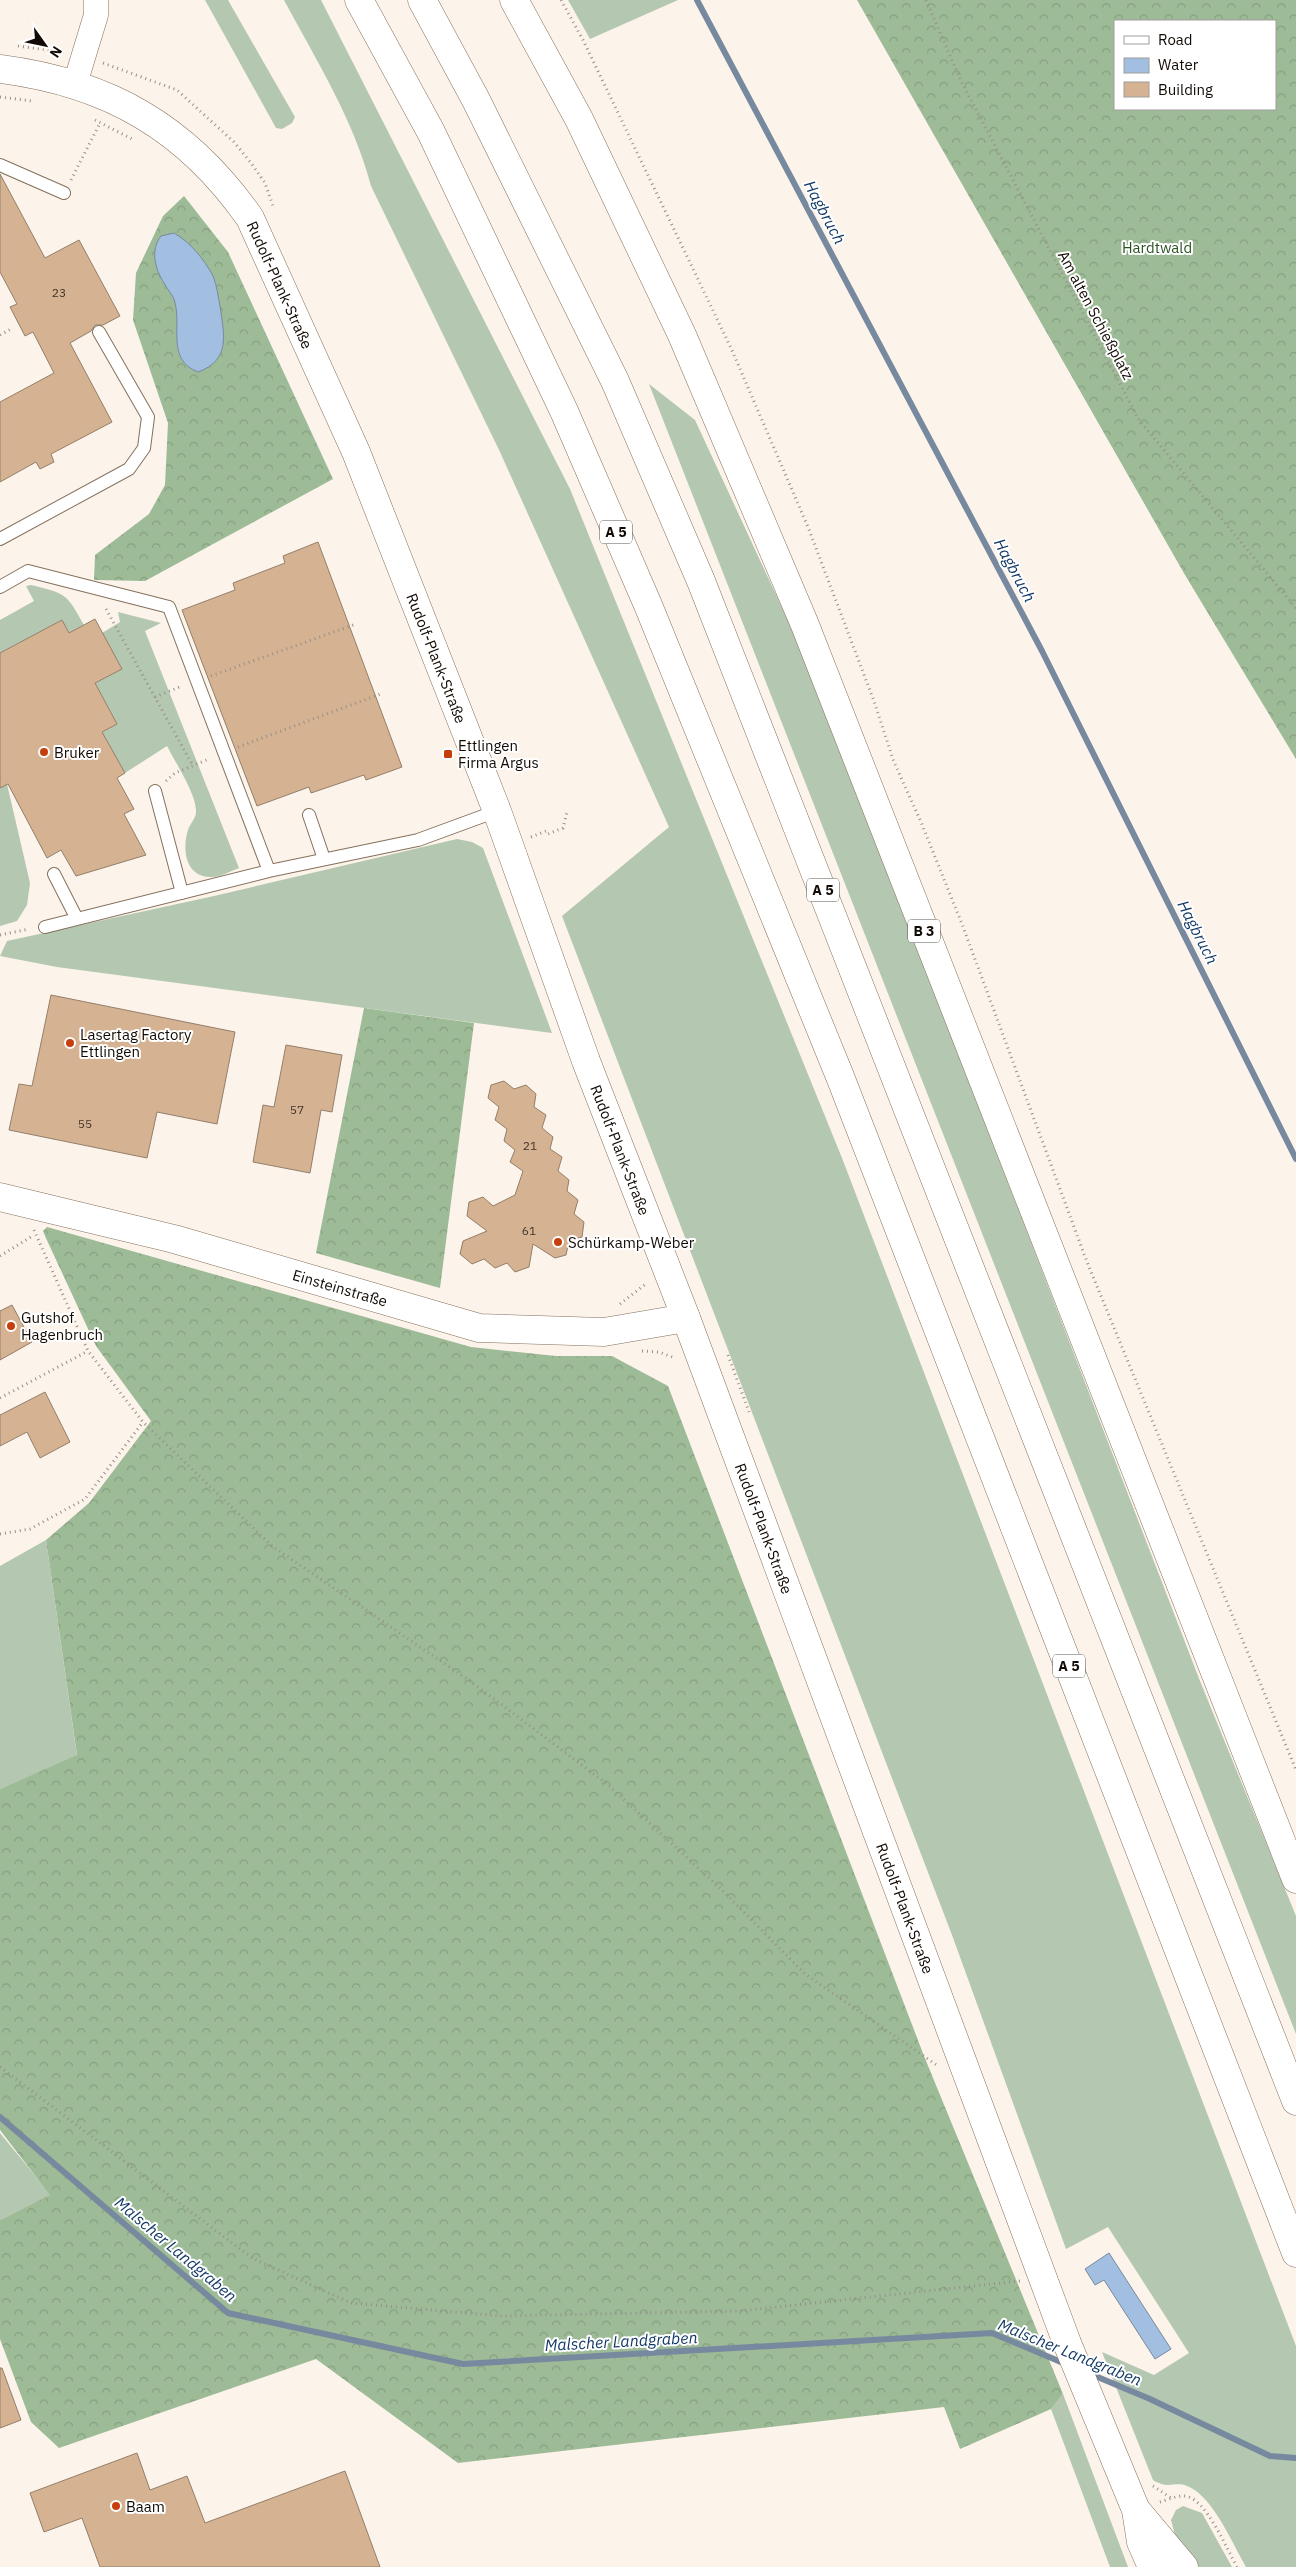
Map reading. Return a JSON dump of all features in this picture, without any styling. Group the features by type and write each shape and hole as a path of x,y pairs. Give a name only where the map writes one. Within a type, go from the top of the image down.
{"main road":[{"name":"A 5","path":"359,0 431,132 564,411 648,605 841,1079 1296,2253"},
{"name":"A 5","path":"422,0 485,118 615,381 701,581 1296,2101"},
{"name":"B 3","path":"514,0 579,119 682,335 805,625 1296,1879"},
{"name":"Rudolf-Plank-Straße","path":"4,58 112,99 171,135 203,160 228,187 250,218 356,452 497,811 586,1062 686,1318 965,2064 1067,2343 1086,2393 1136,2510 1142,2542 1152,2567"},
{"name":"Einsteinstraße","path":"0,1197 191,1243 479,1328 604,1332 686,1318"},
{"name":"Rudolf-Plank-Straße","path":"1136,2510 1184,2567"}],"street":[{"path":"75,84 82,55 96,15 96,0"}],"lane":[{"path":"0,165 64,193"},
{"path":"0,539 129,469 144,448 148,417 99,332"},
{"path":"0,587 28,571 169,607 269,870"},
{"path":"154,792 182,893"},
{"path":"45,927 269,870 418,840 497,811"},
{"path":"309,816 324,859"},
{"path":"54,874 78,919"}],"path":[{"path":"561,0 583,40 731,348 808,527 874,701 891,754 962,924 1087,1262 1296,1770"},
{"name":"Am alten Schießplatz","path":"926,0 961,81 1139,420 1296,608"},
{"path":"4,58 26,46 82,55"},
{"path":"0,97 42,102"},
{"path":"92,119 140,143"},
{"path":"64,193 100,123"},
{"path":"0,334 11,328"},
{"path":"107,591 104,605 193,766"},
{"path":"155,697 197,680 356,624"},
{"path":"154,792 175,773 225,752 383,693"},
{"path":"528,838 546,831 548,834 563,828 567,812"},
{"path":"0,935 45,927"},
{"path":"38,1206 33,1219 34,1235 88,1351 143,1422 272,1546 470,1681 607,1784 720,1888 806,1974 946,2072 965,2064"},
{"path":"0,1256 34,1235"},
{"path":"612,1305 622,1304 650,1281"},
{"path":"0,1398 88,1351"},
{"path":"0,1534 30,1529 85,1499 143,1422"},
{"path":"0,2067 252,2258 351,2303 501,2316 739,2311 1024,2281 1041,2272"},
{"path":"1171,2498 1185,2495 1197,2501 1209,2515 1236,2567"}],"green space":[{"path":"205,0 228,0 295,117 292,123 282,129 276,128"},
{"path":"284,0 321,0 570,489 842,1158 1296,2346 1296,2567 1246,2567 1221,2521 1196,2491 1187,2486 1178,2484 1167,2485 1153,2480 1102,2352 1154,2375 1189,2353 1108,2227 1066,2249 952,1935 562,916 669,827 500,452 371,186 355,138 344,114"},
{"path":"568,0 678,0 590,39"},
{"name":"Hardtwald","path":"857,0 1296,0 1296,759 1185,575"},
{"path":"184,196 228,252 333,479 145,581 94,580 95,555 149,514 165,485 168,423 133,320 136,273 163,216"},
{"path":"649,384 695,420 809,666 1200,1681 1296,1916 1296,2034"},
{"path":"31,585 64,596 84,625 69,633 62,620 0,653 0,620 34,601 26,586"},
{"path":"118,612 161,623 145,631 239,868 210,877 195,872 190,867 185,845 188,830 196,814 195,805 185,779 167,746 125,773 101,733 117,724 95,683 122,669 102,633 120,622"},
{"path":"7,784 30,883 27,905 17,921 0,926 0,788"},
{"path":"457,839 472,842 483,848 552,1033 57,967 0,956 7,941 214,896"},
{"path":"364,1008 474,1023 440,1288 316,1253"},
{"path":"47,1227 471,1347 556,1356 612,1356 668,1386 924,2056 1063,2394 1051,2409 960,2449 944,2407 458,2463 316,2359 59,2448 31,2422 0,2339 0,2220 50,2195 0,2130 0,1789 77,1755 46,1540 89,1503 151,1421 96,1346 45,1236 43,1231"},
{"path":"46,1540 77,1756 0,1789 0,1566"},
{"path":"0,2133 51,2195 0,2220"},
{"path":"1063,2394 1128,2567 1110,2567 1051,2409"},
{"path":"1183,2506 1202,2513 1232,2567 1199,2567 1175,2535 1171,2520 1176,2510"}],"water":[{"path":"174,233 191,246 201,257 213,276 220,306 223,327 221,353 209,367 198,372 188,366 178,350 174,299 156,266 155,253 158,241 161,236"},
{"path":"1109,2253 1171,2349 1155,2359 1104,2280 1095,2285 1085,2269"}],"building":[{"path":"0,174 45,258 79,240 120,316 103,325 95,325 91,331 70,343 112,422 51,454 54,462 40,469 36,462 0,482 0,402 54,373 33,332 25,336 10,307 17,304 0,272"},
{"path":"318,542 402,767 366,780 364,775 311,793 309,787 257,806 182,610 235,590 233,583 285,563 283,556"},
{"name":"Bruker","path":"95,619 122,669 95,683 117,724 102,732 125,773 117,778 134,809 124,814 146,855 76,876 61,850 47,858 8,784 0,788 0,653 62,620 69,633"},
{"path":"51,995 235,1032 217,1124 157,1112 147,1158 9,1130 19,1084 32,1086"},
{"path":"286,1045 342,1055 332,1112 321,1110 310,1173 253,1162 263,1105 274,1107"},
{"path":"504,1081 514,1089 526,1085 536,1094 534,1107 546,1115 542,1128 553,1137 550,1149 562,1157 558,1171 569,1180 567,1191 578,1200 574,1214 584,1222 582,1237 569,1241 566,1255 555,1258 533,1244 529,1267 515,1272 507,1263 495,1268 484,1259 472,1264 460,1254 463,1241 487,1231 467,1216 469,1202 483,1197 493,1206 515,1195 523,1171 510,1162 515,1150 504,1141 507,1129 495,1120 499,1107 488,1098 491,1085"},
{"name":"Gutshof Hagenbruch","path":"12,1305 32,1342 0,1360 0,1311"},
{"path":"45,1392 70,1442 40,1458 27,1432 0,1446 0,1415"},
{"path":"0,2368 2,2368 21,2420 0,2428"},
{"name":"Baam","path":"137,2453 150,2490 187,2476 205,2523 345,2471 380,2567 100,2567 82,2518 44,2532 30,2493"}],"waterway":[{"name":"Hagbruch","path":"697,0 1042,651 1296,1159"},
{"name":"Malscher Landgraben","path":"0,2117 228,2313 463,2364 992,2333 1068,2365"},
{"name":"Malscher Landgraben","path":"1088,2373 1150,2399 1270,2456 1296,2458"}],"place":[{"name":"Bruker","path":"44,752"},
{"name":"Ettlingen Firma Argus","path":"448,754"},
{"name":"Lasertag Factory Ettlingen","path":"70,1043"},
{"name":"Schürkamp-Weber","path":"558,1242"},
{"name":"Gutshof Hagenbruch","path":"11,1326"},
{"name":"Baam","path":"116,2506"}]}
